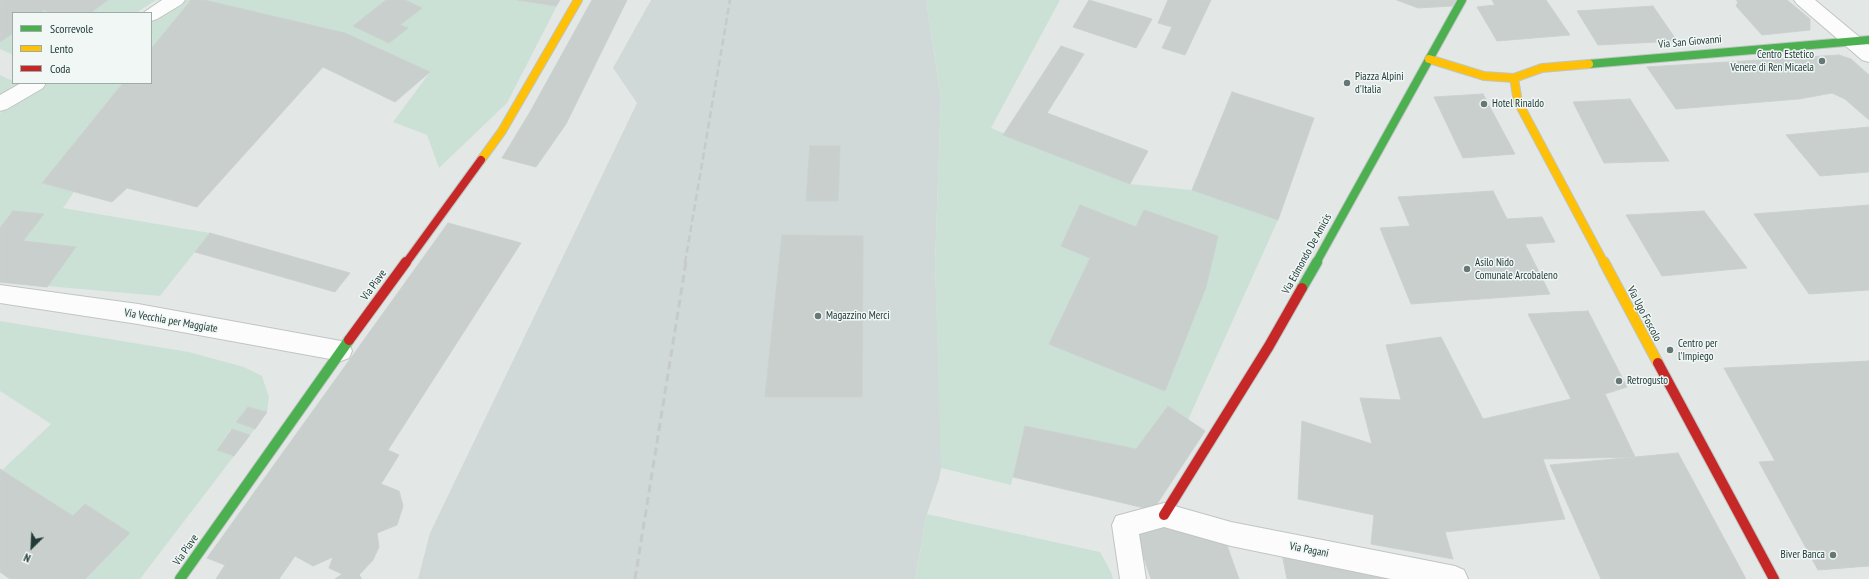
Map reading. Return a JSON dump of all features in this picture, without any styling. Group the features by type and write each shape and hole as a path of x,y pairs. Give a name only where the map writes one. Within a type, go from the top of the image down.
{"street":[{"path":"152,14 176,0"},
{"name":"Via Piave","path":"180,579 341,351 502,131 578,0"},
{"name":"Via Edmondo De Amicis","path":"1164,515 1269,346 1462,0"},
{"path":"1802,0 1861,41 1869,55"},
{"name":"Via San Giovanni","path":"1514,78 1542,68 1861,41"},
{"path":"1430,59 1484,76 1514,78"},
{"name":"Via Ugo Foscolo","path":"1514,78 1518,102 1774,579"},
{"path":"0,104 34,84"},
{"name":"Via Vecchia per Maggiate","path":"0,294 138,314 341,351"},
{"path":"1133,579 1125,525 1164,515"},
{"name":"Via Pagani","path":"1164,515 1231,534 1455,579"}],"shaded area":[{"path":"651,0 926,0 941,99 935,263 942,464 939,479 927,514 915,579 418,579 430,533 637,103 613,68"}],"green space":[{"path":"0,0 156,0 138,12 12,12 12,55 0,49"},
{"path":"183,0 191,0 152,48 152,19"},
{"path":"204,0 560,0 507,103 439,168 427,135 393,122 430,72 345,33"},
{"path":"926,0 1060,0 991,128 1130,184 1192,190 1278,220 1188,420 1168,406 1136,449 1025,426 1011,485 941,468 935,263 941,99"},
{"path":"0,75 12,81 12,84 20,85 0,96"},
{"path":"46,84 122,84 42,183 74,192 63,208 210,233 160,296 0,282 0,113"},
{"path":"0,321 189,352 244,367 262,376 269,397 267,412 248,407 236,422 255,429 250,435 231,429 217,449 234,456 140,579 85,579 130,533 85,504 73,516 2,470 51,424 0,391"},
{"path":"927,514 1100,552 1111,572 1113,579 915,579"}],"building":[{"path":"0,0 108,0 91,12 49,12 44,10 41,12 12,12 12,34 0,42"},
{"path":"191,0 204,0 345,33 430,72 395,102 323,67 197,207 127,188 112,202 42,183 122,84 152,84 152,48"},
{"path":"386,0 405,0 422,8 400,25 408,28 389,43 353,26"},
{"path":"518,0 560,0 556,6"},
{"path":"592,0 627,0 566,124 536,167 502,158 530,112"},
{"path":"1089,0 1152,19 1136,48 1073,27"},
{"path":"1168,0 1211,0 1185,55 1162,48 1172,27 1158,23"},
{"path":"1397,0 1456,0 1452,6 1418,8"},
{"path":"1492,0 1546,0 1570,35 1497,41 1477,7 1495,5"},
{"path":"1736,0 1787,0 1810,19 1810,30 1762,35 1736,6 1738,2"},
{"path":"1653,6 1677,41 1598,45 1577,11"},
{"path":"1061,46 1084,54 1047,113 1148,151 1130,184 1003,135"},
{"path":"1839,55 1851,59 1869,75 1869,120 1845,99 1832,93 1799,99 1676,109 1647,67"},
{"path":"1232,92 1314,118 1278,220 1192,190"},
{"path":"1483,94 1515,154 1463,158 1434,97"},
{"path":"1630,99 1669,161 1604,163 1573,102"},
{"path":"1869,127 1869,172 1820,176 1786,135"},
{"path":"810,146 840,146 838,201 806,201"},
{"name":"Asilo Nido Comunale Arcobaleno","path":"1493,191 1507,219 1542,217 1555,242 1525,244 1550,294 1411,304 1380,228 1410,226 1398,197"},
{"path":"1080,205 1136,227 1144,210 1218,236 1206,287 1096,246 1090,258 1061,246"},
{"path":"1869,205 1869,290 1809,294 1754,214"},
{"path":"13,211 44,214 23,241 76,247 47,287 0,282 0,228"},
{"path":"1704,211 1747,268 1662,276 1626,215"},
{"path":"448,223 521,243 388,450 399,455 381,484 399,491 403,506 397,525 377,533 379,547 373,560 359,575 362,579 335,579 342,574 329,568 333,557 313,566 295,556 279,579 216,579 225,565 207,558"},
{"path":"210,233 350,273 335,292 195,252"},
{"name":"Magazzino Merci","path":"782,235 863,236 862,397 765,397"},
{"path":"1096,246 1206,287 1165,391 1049,344"},
{"path":"1588,311 1627,387 1605,394 1635,457 1543,459 1565,519 1445,532 1453,559 1371,544 1374,515 1298,499 1302,421 1372,444 1360,398 1401,400 1386,345 1441,337 1483,419 1571,399 1528,314"},
{"path":"1869,361 1869,566 1818,570 1759,462 1775,461 1724,368"},
{"path":"1168,406 1205,431 1153,510 1013,477 1025,426 1136,449"},
{"path":"248,407 267,412 255,429 236,422"},
{"path":"232,429 250,435 234,456 217,450"},
{"path":"1678,453 1746,579 1601,579 1550,465"},
{"path":"0,469 73,516 85,504 130,533 85,579 10,579 0,572"},
{"path":"1150,524 1224,537 1239,579 1151,579 1136,534"},
{"path":"1282,554 1423,579 1287,579"}],"railway":[{"path":"685,263 730,0"},
{"path":"635,579 686,262"}],"traffic: fast":[{"path":"1302,288 1462,0"},
{"path":"1589,64 1869,40"},
{"path":"180,579 349,340"}],"traffic: slow":[{"path":"481,160 502,131 578,0"},
{"path":"1429,59 1484,76 1514,78 1542,68 1589,64"},
{"path":"1514,78 1518,102 1658,363"}],"traffic: jam":[{"path":"349,340 481,160"},
{"path":"1164,515 1269,346 1302,288"},
{"path":"1658,363 1774,579"}],"place":[{"name":"Centro Estetico Venere di Ren Micaela","path":"1822,61"},
{"name":"Piazza Alpini d'Italia","path":"1347,83"},
{"name":"Hotel Rinaldo","path":"1484,104"},
{"name":"Asilo Nido Comunale Arcobaleno","path":"1467,269"},
{"name":"Magazzino Merci","path":"818,316"},
{"name":"Centro per l'Impiego","path":"1670,350"},
{"name":"Retrogusto","path":"1619,381"},
{"name":"Biver Banca","path":"1833,555"}]}
